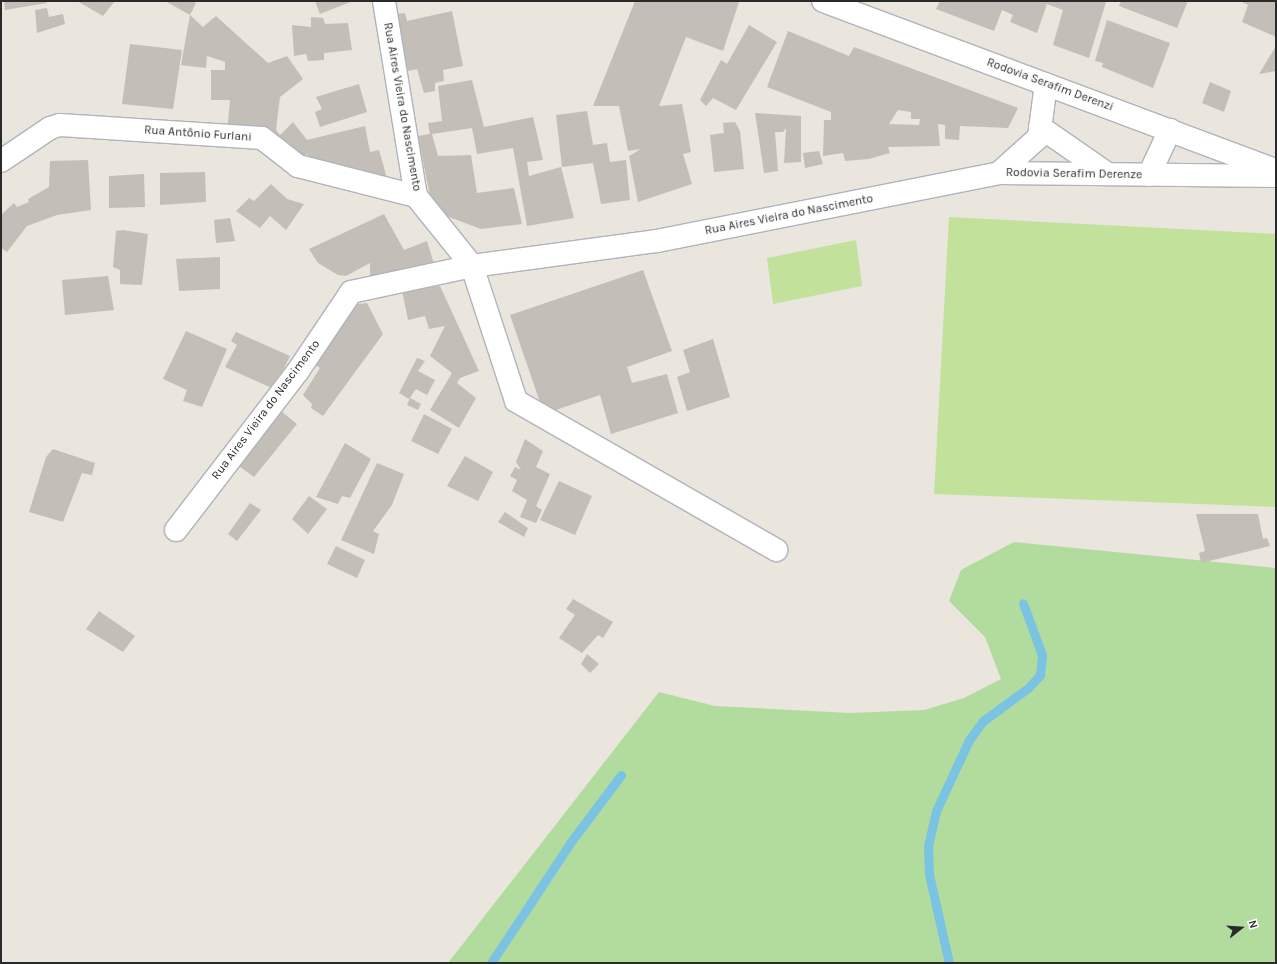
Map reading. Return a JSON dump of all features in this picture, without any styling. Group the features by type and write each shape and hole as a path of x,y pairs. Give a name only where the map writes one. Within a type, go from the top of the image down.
{"street":[{"name":"Rua Aires Vieira do Nascimento","path":"384,1 416,196 472,266 516,401 776,550"},
{"name":"Rodovia Serafim Derenzi","path":"823,1 1276,170"},
{"name":"Rua Aires Vieira do Nascimento","path":"176,530 298,371 351,292 472,266 657,241 999,173 1039,138 1046,84"},
{"name":"Rua Antônio Furlani","path":"1,161 50,128 60,125 262,138 298,166 416,196"},
{"path":"1040,127 1108,174"},
{"name":"Rodovia Serafim Derenze","path":"1149,174 1170,130"},
{"name":"Rodovia Serafim Derenze","path":"999,173 1276,176"}],"green space":[{"path":"949,217 1276,234 1276,507 934,494"},
{"path":"856,240 862,286 773,304 767,258"},
{"path":"1014,542 1276,568 1276,963 448,963 659,692 715,706 850,713 924,710 964,698 1001,679 985,637 949,601 961,570"}],"building":[{"path":"4,1 47,1 47,3 5,10"},
{"path":"77,1 115,1 103,16"},
{"path":"165,1 193,1 196,3 190,15"},
{"path":"315,1 353,1 320,14"},
{"path":"635,1 739,2 723,51 686,37 659,106 682,104 691,152 683,154 692,184 638,202 629,156 641,149 628,151 619,106 593,106"},
{"path":"940,1 1112,1 1106,2 1089,58 1053,45 1063,10 1047,4 1037,33 1010,22 1013,15 1002,10 994,31 936,9"},
{"path":"1121,1 1188,1 1177,28 1119,6"},
{"path":"1240,1 1276,1 1276,37 1242,22 1248,5"},
{"path":"47,8 49,17 63,14 65,24 37,33 35,10"},
{"path":"452,11 463,66 443,70 444,81 435,83 435,91 424,93 417,69 408,71 396,14 405,13 407,21"},
{"path":"190,15 203,27 216,16 268,63 287,56 303,79 280,97 276,130 280,135 293,122 307,140 365,126 370,152 379,150 387,178 315,173 307,154 292,162 227,132 230,100 211,100 211,70 225,70 225,62 207,56 206,68 181,65"},
{"path":"311,17 323,18 325,24 348,23 352,50 324,53 324,60 308,61 306,54 294,56 292,25 311,27"},
{"path":"1107,20 1170,43 1153,88 1102,67 1103,63 1095,61"},
{"path":"749,25 777,42 736,110 713,98 706,106 700,100 721,60 727,64"},
{"path":"788,31 849,56 854,47 1018,108 1008,128 960,126 959,140 945,139 945,125 938,124 940,146 888,147 890,153 869,159 845,161 843,153 823,156 824,120 831,120 831,112 767,87","holes":["898,110 911,112 911,119 920,119 919,125 889,124"]},
{"path":"130,44 182,50 173,109 122,104"},
{"path":"1276,46 1276,71 1259,74"},
{"path":"472,80 484,127 533,117 543,160 527,162 529,176 561,167 574,218 527,226 513,148 477,154 472,128 432,134 438,156 471,155 477,193 514,188 522,224 481,229 433,211 418,136 430,134 428,123 442,121 438,86"},
{"path":"1210,82 1231,91 1224,112 1202,103"},
{"path":"359,84 367,112 320,127 315,112 322,109 316,97"},
{"path":"587,111 593,145 607,143 610,162 626,160 630,200 601,204 593,163 562,167 556,115"},
{"path":"755,113 801,116 801,162 784,163 786,128 783,132 775,132 778,171 764,173"},
{"path":"735,122 740,131 744,169 714,172 710,135 724,133 723,123"},
{"path":"819,151 823,164 805,168 803,153"},
{"path":"88,160 91,210 57,215 27,226 7,252 1,248 1,215 14,203 17,207 29,202 28,199 49,187 50,161"},
{"path":"205,172 206,202 160,205 160,173"},
{"path":"144,174 145,207 109,208 109,176"},
{"path":"271,184 287,199 304,204 286,230 270,216 260,228 236,211 249,198 254,201"},
{"path":"384,214 404,250 427,241 434,264 370,280 370,263 346,276 338,275 318,263 309,249"},
{"path":"230,218 235,241 216,243 214,220"},
{"path":"123,230 148,234 142,285 120,284 120,270 113,267 116,231"},
{"path":"220,257 220,289 179,291 176,259"},
{"path":"643,270 672,351 627,367 632,383 667,374 678,413 611,434 600,395 544,414 510,315"},
{"path":"108,276 114,310 65,315 62,280"},
{"path":"440,286 479,371 460,378 457,383 476,398 459,428 430,410 452,373 430,356 445,326 429,329 425,316 408,320 402,291"},
{"path":"367,303 383,334 323,416 311,408 312,404 303,395 320,368 308,360 349,305"},
{"path":"186,331 227,349 202,407 183,401 187,390 163,379"},
{"path":"236,332 290,356 274,389 225,367 237,345 231,341"},
{"path":"713,339 730,397 687,411 677,377 690,372 683,350"},
{"path":"417,358 425,361 418,371 435,380 427,395 416,389 409,399 399,393"},
{"path":"410,398 421,404 418,410 407,405"},
{"path":"281,411 297,424 254,477 235,463"},
{"path":"424,414 452,429 438,454 411,441"},
{"path":"525,439 543,451 536,467 550,474 536,506 542,510 536,523 520,517 527,500 512,491 517,480 510,476 515,467 521,470 516,462"},
{"path":"345,443 371,459 350,498 342,496 338,504 316,497"},
{"path":"53,449 95,463 92,475 82,473 63,522 29,512 46,457"},
{"path":"465,456 493,472 478,501 447,486"},
{"path":"377,463 404,474 392,505 373,531 379,534 374,554 341,540"},
{"path":"559,481 592,496 575,535 540,520"},
{"path":"309,496 327,509 308,534 292,519"},
{"path":"250,503 261,510 237,541 228,534"},
{"path":"505,512 528,528 524,537 498,522"},
{"path":"1196,514 1258,514 1263,539 1267,538 1270,546 1201,563 1199,553 1205,551"},
{"path":"336,546 365,560 357,578 327,564"},
{"path":"573,599 613,622 603,638 598,635 582,653 559,638 575,615 566,609"},
{"path":"99,611 135,636 123,652 86,629"},
{"path":"587,654 599,664 590,673 581,664"}],"waterway":[{"path":"949,963 929,874 928,846 936,811 969,740 983,721 1028,688 1040,675 1042,655 1023,603"},
{"path":"491,963 570,843 621,775"}]}
